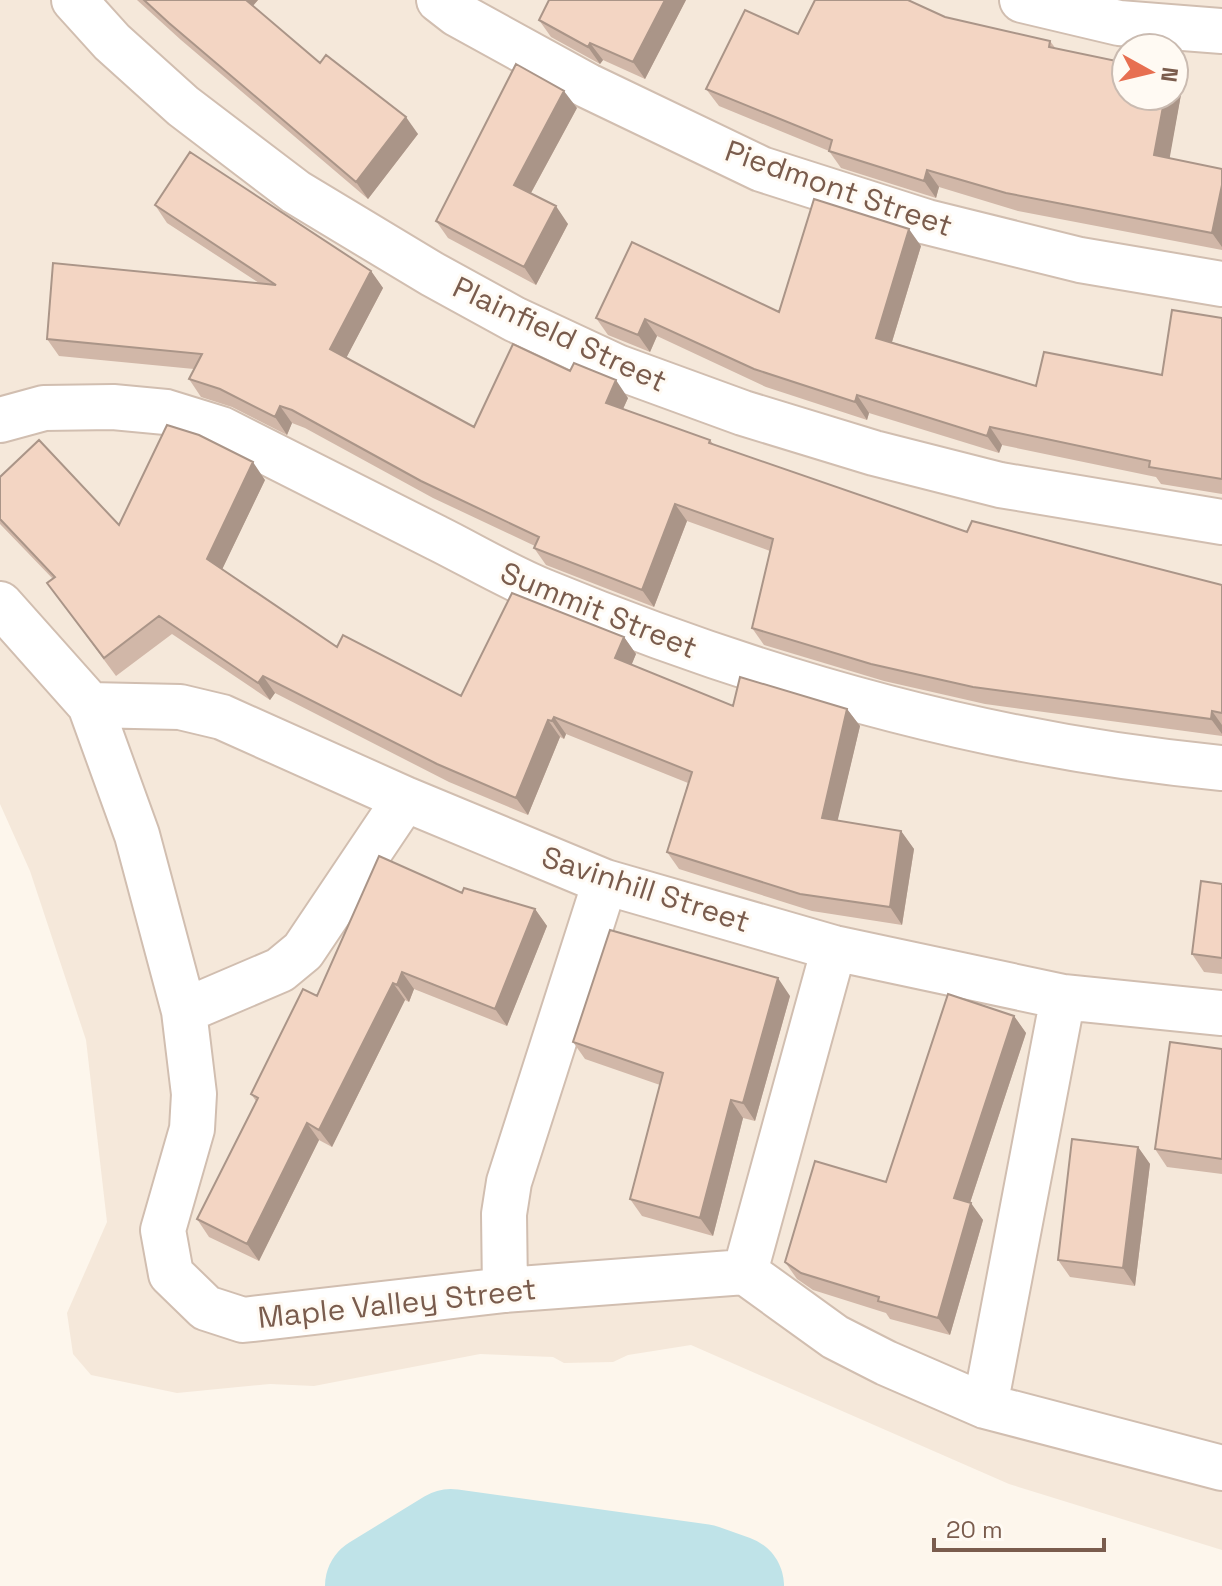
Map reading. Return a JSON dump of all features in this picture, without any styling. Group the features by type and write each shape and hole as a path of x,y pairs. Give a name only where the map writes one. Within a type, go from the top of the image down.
{"street":[{"name":"Plainfield Street","path":"74,0 112,42 183,106 296,192 514,319 617,367 743,413 874,453 1000,485 1222,522"},
{"name":"Piedmont Street","path":"439,0 457,14 588,86 761,169 927,222 1080,260 1222,284"},
{"path":"1022,0 1119,23 1222,31"},
{"name":"Summit Street","path":"0,420 44,408 113,407 166,412 221,429 542,591 709,655 875,705 1142,760 1222,768"},
{"name":"Maple Valley Street","path":"0,604 90,705 137,835 184,1011 194,1094 192,1129 163,1230 171,1274 206,1308 243,1320 505,1290 745,1272"},
{"name":"Savinhill Street","path":"90,705 180,707 222,717 405,799 605,882 834,948 1063,997 1222,1013"},
{"path":"184,1011 280,970 303,951 405,799"},
{"path":"505,1290 504,1214 509,1182 605,882"},
{"path":"834,948 745,1272 835,1337 985,1406 1222,1468"},
{"path":"985,1406 1063,997"}],"shaded area":[{"path":"0,0 1222,0 1222,1550 1009,1484 691,1345 628,1355 613,1362 564,1363 553,1357 480,1354 314,1386 270,1384 177,1393 91,1375 73,1354 67,1313 107,1222 86,1040 30,871 0,804"}],"building":[{"path":"144,0 246,0 320,63 326,55 406,117 356,182"},
{"path":"549,0 665,0 633,62 590,43 588,47 539,20"},
{"path":"815,0 908,0 945,17 1050,41 1049,47 1110,60 1110,112 1162,112 1154,155 1222,169 1222,185 1212,233 1006,193 927,170 924,181 829,151 832,140 706,89 745,10 798,34"},
{"path":"516,64 564,91 514,185 556,206 524,267 436,221"},
{"path":"190,152 371,271 330,349 474,427 513,344 570,371 574,363 616,380 606,403 710,440 709,443 967,532 972,521 1222,585 1222,713 1212,711 1211,719 973,687 871,664 752,628 773,539 675,504 642,590 534,548 539,537 421,481 292,410 280,406 275,417 220,389 189,379 202,354 47,339 53,263 276,285 155,205"},
{"path":"814,199 909,229 876,338 1036,386 1044,352 1162,375 1172,310 1222,318 1222,479 1149,467 1150,461 990,427 987,436 857,395 855,402 754,369 645,319 638,335 596,318 632,242 779,312"},
{"path":"167,425 199,435 253,462 207,559 337,647 343,635 461,696 512,593 624,637 615,658 733,706 740,677 847,709 822,818 901,831 890,907 800,894 667,852 692,772 554,717 552,721 548,720 516,798 437,764 263,676 258,683 159,616 104,658 47,583 55,577 0,519 0,477 39,440 119,525"},
{"path":"379,856 462,893 464,888 535,909 495,1009 402,972 397,985 393,983 319,1130 307,1123 247,1244 197,1219 258,1098 251,1094 303,989 317,996"},
{"path":"1201,881 1222,884 1222,958 1192,954"},
{"path":"610,930 778,978 743,1103 731,1100 700,1218 630,1199 663,1073 573,1042"},
{"path":"948,994 1014,1016 954,1198 971,1203 938,1318 878,1301 879,1297 801,1273 785,1262 815,1161 886,1182"},
{"path":"1170,1042 1222,1049 1222,1159 1155,1149"},
{"path":"1072,1139 1138,1147 1123,1268 1058,1260"}],"waterway":[{"path":"376,1586 451,1540 702,1575 733,1586"}]}
